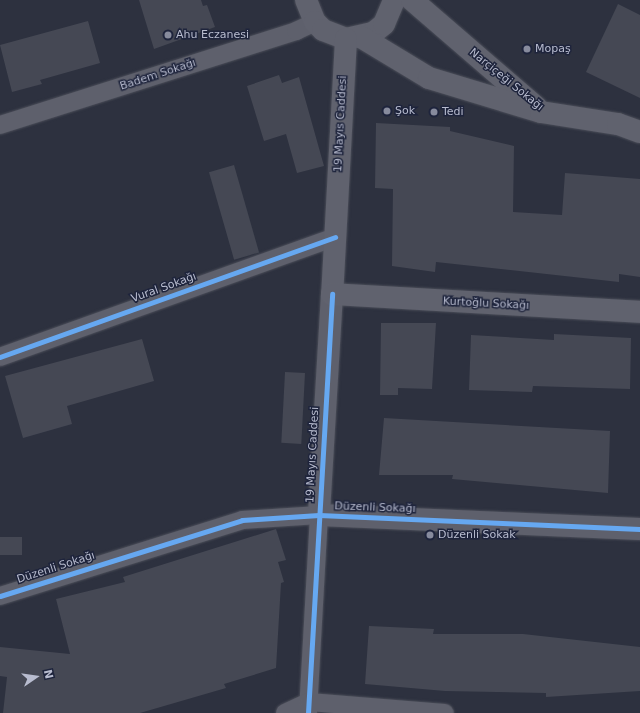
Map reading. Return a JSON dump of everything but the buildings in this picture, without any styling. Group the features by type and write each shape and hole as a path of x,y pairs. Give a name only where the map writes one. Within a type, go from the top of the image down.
{"main road":[{"path":"354,38 384,24 394,0"},
{"name":"Narçiçeği Sokağı","path":"412,0 541,112 618,124 640,132"},
{"path":"307,7 323,30 354,38 429,78 541,112"},
{"name":"19 Mayıs Caddesi","path":"332,294 335,237 354,38"},
{"name":"Kurtoğlu Sokağı","path":"332,294 640,312"}],"street":[{"name":"Badem Sokağı","path":"0,125 296,31 307,7"},
{"name":"Vural Sokağı","path":"0,357 335,237"},
{"name":"19 Mayıs Caddesi","path":"308,708 332,294"},
{"name":"Düzenli Sokağı","path":"0,596 242,520 319,515 640,529"},
{"path":"285,713 308,708 445,713"}],"cycle path":[{"path":"0,357 335,237"},
{"path":"308,713 332,294"},
{"path":"0,596 242,520 319,515 640,529"}],"place":[{"name":"Ahu Eczanesi","path":"168,35"},
{"name":"Mopaş","path":"527,49"},
{"name":"Şok","path":"387,111"},
{"name":"Tedi","path":"434,112"},
{"name":"Düzenli Sokak","path":"430,535"}]}
